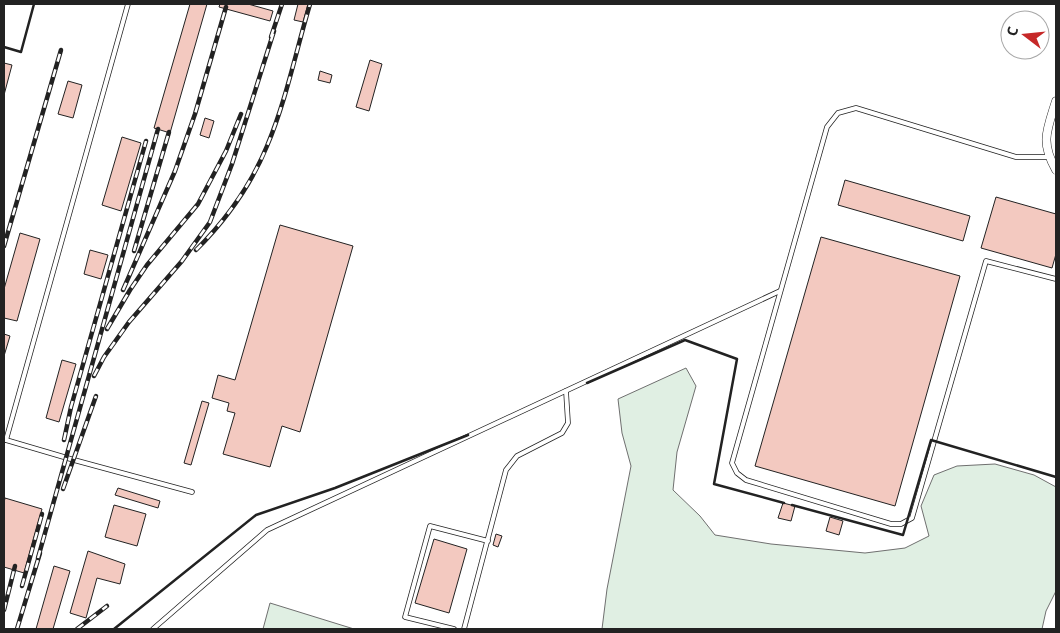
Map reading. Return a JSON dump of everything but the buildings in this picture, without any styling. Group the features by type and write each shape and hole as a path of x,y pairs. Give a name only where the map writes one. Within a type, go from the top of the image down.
{"street":[{"path":"1056,101 1046,142 1048,156 1056,170"}],"lane":[{"path":"128,4 5,440 192,492"},
{"path":"1048,156 1016,157 856,108 838,113 827,127 780,291 732,463 737,473 746,480 891,524 901,524 912,518 986,261 1056,279"},
{"path":"153,629 267,530 780,291"},
{"path":"464,629 506,470 517,456 562,433 568,422 566,391"},
{"path":"454,629 405,617 430,526 488,541"}],"green space":[{"path":"686,368 696,386 677,452 673,490 700,516 715,535 771,544 865,553 905,548 929,536 921,506 934,475 957,466 995,464 1034,475 1056,487 1056,591 1046,611 1042,629 602,629 607,589 631,466 622,433 618,399"},
{"path":"270,603 354,629 263,629"}],"railway":[{"path":"271,37 282,4"},
{"path":"196,250 236,202 261,160 280,111 310,4"},
{"path":"123,290 175,171 195,114 226,7"},
{"path":"94,376 104,357 129,322 182,261 210,222 232,164 274,31"},
{"path":"4,246 61,50"},
{"path":"107,329 147,265 198,204 226,151 241,114"},
{"path":"38,558 158,129"},
{"path":"134,251 169,132"},
{"path":"64,440 71,407 146,141"},
{"path":"63,489 96,396"},
{"path":"22,586 42,514"},
{"path":"17,629 40,553"},
{"path":"4,610 15,566"},
{"path":"77,629 107,606"}],"wall":[{"path":"4,47 21,52 34,4"},
{"path":"587,383 685,340 737,359 714,484 784,503"},
{"path":"114,629 256,515 335,488 468,435"},
{"path":"792,505 903,535 931,440 1056,477"}]}
